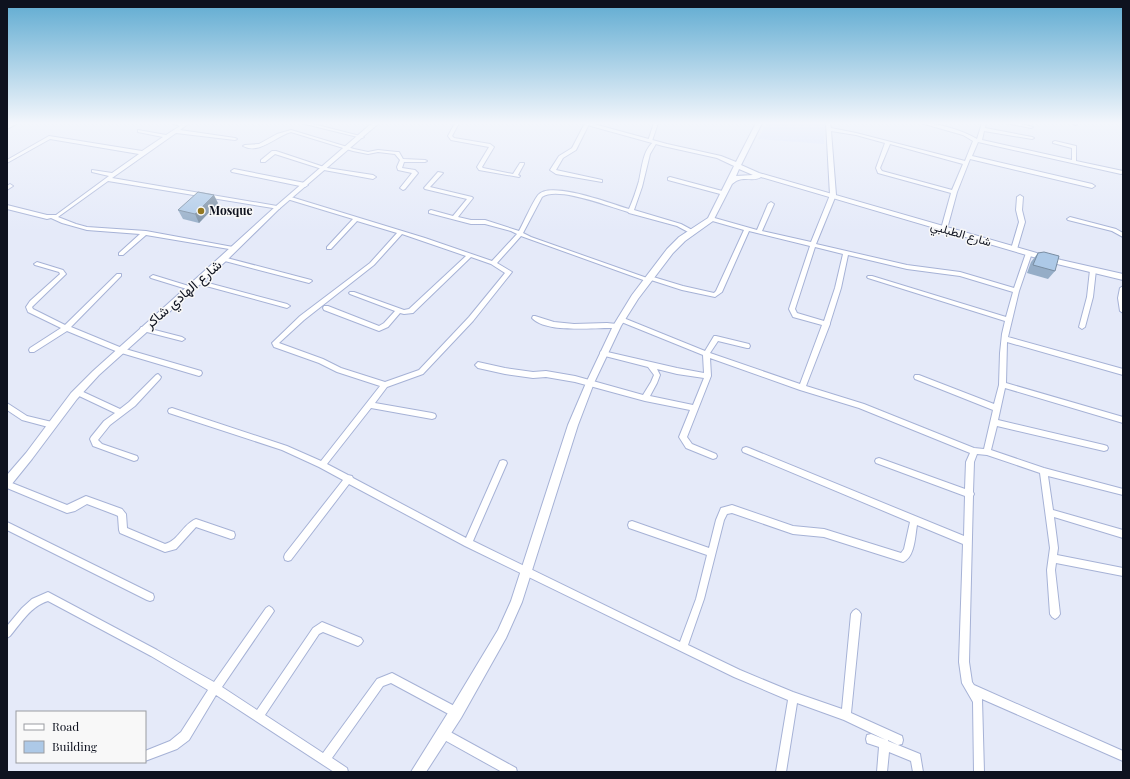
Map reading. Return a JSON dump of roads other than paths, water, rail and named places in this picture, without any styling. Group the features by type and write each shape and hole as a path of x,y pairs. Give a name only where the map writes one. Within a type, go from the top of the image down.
{"street":[{"path":"7,207 47,217 53,217 63,212 134,159"},
{"path":"297,159 324,168 373,177"},
{"name":"شارع الهادي شاكر","path":"7,483 77,392 143,329 223,259 277,208 334,159"},
{"path":"484,159 479,167 481,169 516,176 522,164"},
{"path":"559,159 553,170 600,181"},
{"path":"631,212 646,159"},
{"name":"شارع الطبلبي","path":"717,159 757,174 833,195 944,229 1123,277"},
{"name":"شارع الطبلبي","path":"723,159 759,178 800,186"},
{"path":"418,772 456,713 502,634 516,602 541,521 590,383 603,353 619,323 670,251 682,239 710,219 740,159"},
{"path":"827,324 799,316 794,314 792,311 813,244 833,195 830,159"},
{"path":"881,159 878,168 880,172 954,192"},
{"path":"952,159 966,163"},
{"path":"944,229 954,192 968,159"},
{"path":"979,159 1092,186"},
{"path":"1062,159 1121,172"},
{"path":"403,188 415,173 413,171 400,169 399,167 402,160 425,161"},
{"path":"94,171 113,175"},
{"path":"234,171 305,185"},
{"path":"440,173 427,188 470,198 455,217"},
{"path":"729,183 733,179 742,176 759,178"},
{"path":"107,179 164,187 224,200 277,208"},
{"path":"670,179 724,193"},
{"path":"494,263 520,234 540,196 546,192 569,193 679,225 692,232"},
{"path":"1014,249 1022,222 1019,210 1020,197"},
{"path":"289,198 357,218 494,263 509,272 471,319 421,372 385,385 322,465"},
{"path":"759,232 771,204"},
{"path":"431,212 471,222 485,222 513,230 520,234 649,279 715,295 719,292 748,229"},
{"path":"53,217 81,227 104,231 145,233 233,249"},
{"path":"329,248 357,218"},
{"path":"710,219 913,268 960,274 1016,292"},
{"path":"1070,219 1114,230 1123,235"},
{"path":"385,385 339,370 321,361 275,344 302,318 363,272 382,255 401,232"},
{"path":"121,254 145,233"},
{"path":"802,388 827,324 843,269 846,253"},
{"path":"987,452 1002,385 1003,353 1008,320 1029,253"},
{"path":"352,293 404,312 415,308 469,256"},
{"path":"223,259 283,273 309,281"},
{"path":"37,264 61,271 63,274 32,303 28,309 66,328 120,350 198,373"},
{"path":"1082,327 1090,297 1093,270"},
{"path":"32,350 66,328 119,275"},
{"path":"153,277 190,288"},
{"path":"870,277 1008,320"},
{"path":"197,282 287,306"},
{"path":"1123,288 1121,298 1123,311"},
{"path":"326,308 379,329 386,325 399,310"},
{"path":"536,318 556,326 619,323 802,388 861,406 974,451 987,452 1044,471 1123,492"},
{"path":"143,329 182,339"},
{"path":"713,456 689,446 683,437 708,376 706,354 716,338 746,346"},
{"path":"1005,339 1123,372"},
{"path":"603,353 651,365 708,376"},
{"path":"478,365 533,375 546,374 590,383 645,398 695,408"},
{"path":"645,398 657,375 651,365"},
{"path":"134,458 96,444 94,439 106,423 132,404 158,377"},
{"path":"917,377 996,408"},
{"path":"1002,385 1123,420"},
{"path":"77,392 120,412"},
{"path":"369,405 432,416"},
{"path":"7,406 25,418 52,425"},
{"path":"172,411 284,448 322,465 349,478 468,543 737,674 793,697 846,716 898,740"},
{"path":"993,422 1104,448"},
{"path":"746,450 968,542"},
{"path":"974,451 970,462 964,662 965,676 978,701 980,772"},
{"path":"879,462 970,494"},
{"path":"468,543 503,463"},
{"path":"1044,471 1054,548 1051,570 1055,614"},
{"path":"288,557 349,478"},
{"path":"7,483 67,509 72,508 86,500 119,512 122,516 123,530 165,548 173,546 192,525 196,523 232,535"},
{"path":"683,648 700,599 711,553 724,511 728,509 741,512 794,530 824,533 903,558 908,552 914,520"},
{"path":"1049,512 1123,534"},
{"path":"632,525 711,553"},
{"path":"7,526 150,597"},
{"path":"1052,558 1123,572"},
{"path":"7,633 34,602 48,596 154,653 215,688 259,715 343,772"},
{"path":"146,756 173,745 185,736 215,688 269,611"},
{"path":"846,716 856,614"},
{"path":"259,715 316,631 322,627 358,641"},
{"path":"325,759 380,682 392,678 456,713"},
{"path":"971,689 1123,756"},
{"path":"781,772 793,697"},
{"path":"443,733 512,772"},
{"path":"871,739 916,758 918,772"},
{"path":"882,772 884,744"}],"place":[{"name":"Mosque","path":"201,211"}]}
